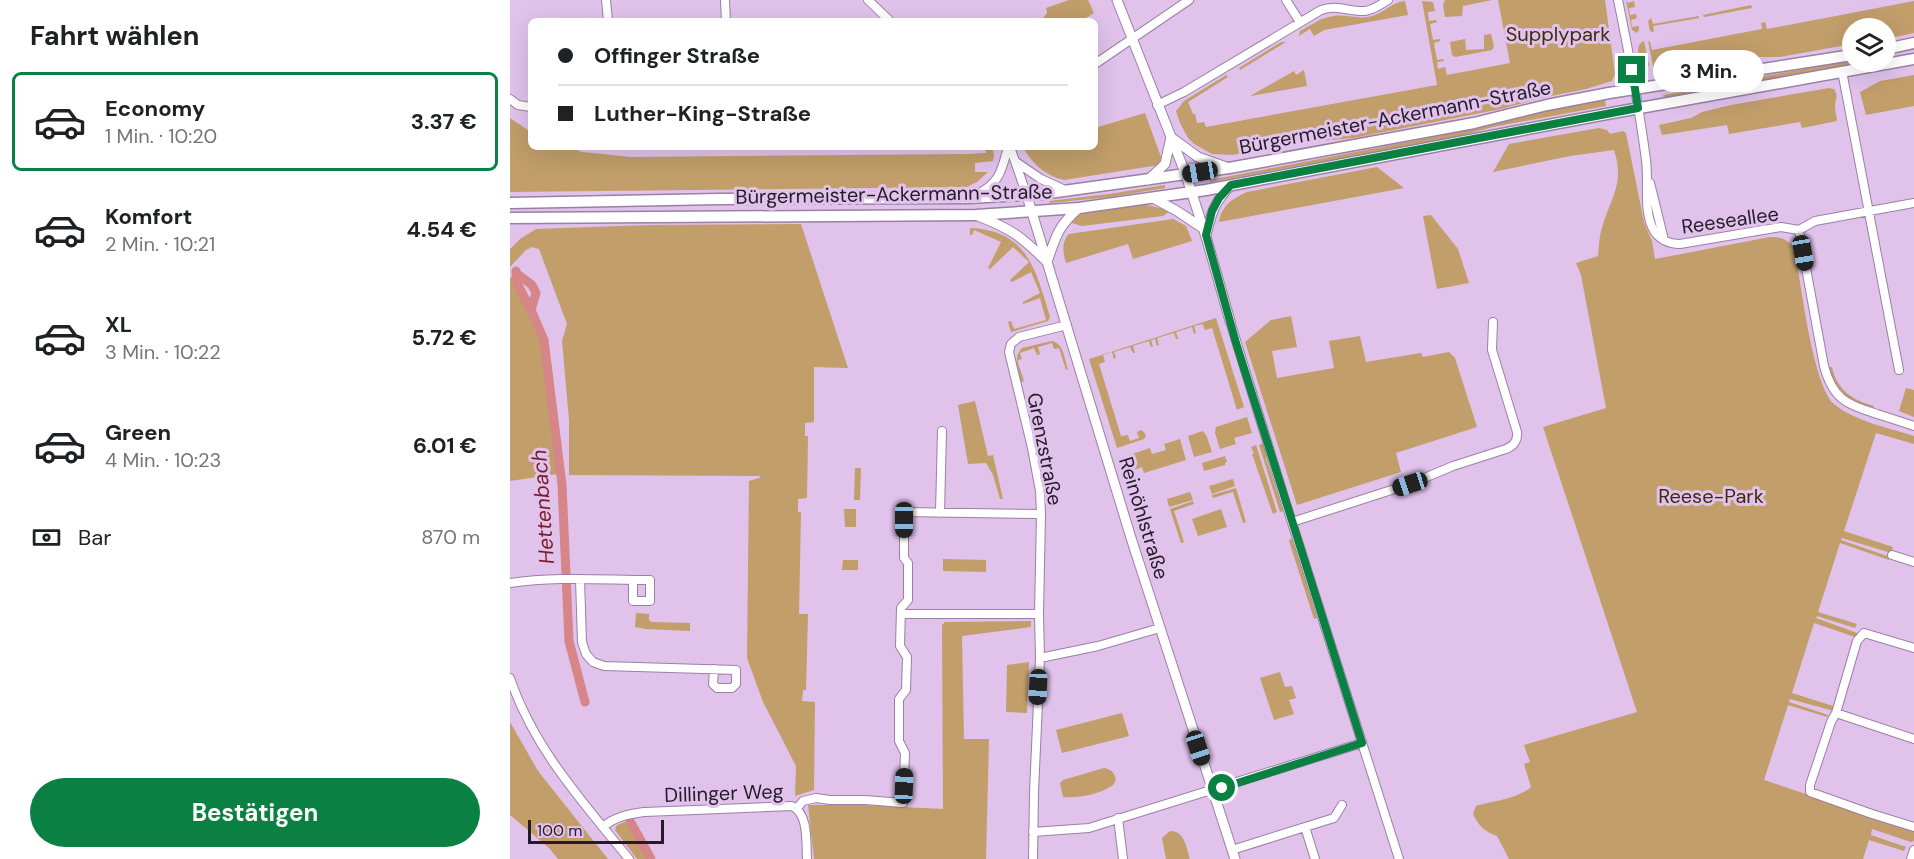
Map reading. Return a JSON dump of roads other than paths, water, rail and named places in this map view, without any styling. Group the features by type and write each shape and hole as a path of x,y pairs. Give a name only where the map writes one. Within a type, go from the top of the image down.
{"main road":[{"path":"1896,47 1914,44"},
{"name":"Bürgermeister-Ackermann-Straße","path":"510,203 1027,196 1229,168 1474,123 1547,105 1635,88 1842,57"},
{"name":"Bürgermeister-Ackermann-Straße","path":"1896,62 1914,59"},
{"name":"Bürgermeister-Ackermann-Straße","path":"511,221 975,214 1032,212 1079,207 1192,192 1842,71"}],"street":[{"path":"606,0 608,18"},
{"path":"725,0 726,18"},
{"path":"868,0 887,18"},
{"path":"1117,0 1192,192 1292,522 1399,859"},
{"path":"1286,0 1300,22"},
{"path":"1158,105 1328,8 1365,11 1388,0"},
{"name":"Reeseallee","path":"1618,0 1635,88 1648,177 1664,240 1671,244 1680,244 1781,227 1799,230 1824,366 1830,384 1841,399 1852,406 1914,426"},
{"path":"1098,62 1187,1"},
{"path":"1842,72 1899,370"},
{"path":"510,99 518,105 528,107"},
{"path":"1171,137 1198,157 1229,168"},
{"path":"1149,180 1165,164 1171,137"},
{"path":"969,198 983,192 996,180 1008,150"},
{"path":"1010,150 1027,196"},
{"path":"1016,162 1041,179 1069,191"},
{"path":"1205,232 1219,198 1231,185"},
{"name":"Reinöhlstraße","path":"1027,196 1106,456 1233,855 1334,818 1342,805"},
{"path":"1153,198 1177,211 1205,232"},
{"path":"1799,230 1815,221 1914,203"},
{"path":"975,214 1012,230 1027,241 1047,262 1056,234 1066,219 1079,207"},
{"path":"1292,522 1413,483 1453,465 1512,446 1517,438 1517,432 1492,351 1493,322"},
{"name":"Grenzstraße","path":"1033,859 1040,658 1040,491 1009,352 1011,344 1019,338 1067,325"},
{"path":"940,513 942,431"},
{"path":"797,808 803,801 816,798 903,803 905,753 899,741 899,699 906,690 907,657 900,646 902,608 908,600 908,563 904,558 904,512 1041,514"},
{"path":"1892,555 1914,562"},
{"path":"510,583 560,579 633,580"},
{"path":"580,579 582,642 586,654 593,662 603,666 714,669"},
{"path":"901,614 1039,614"},
{"path":"1040,658 1098,646 1160,628"},
{"path":"1914,648 1863,633 1857,641 1836,713 1810,785 1810,792 1914,827"},
{"path":"510,678 528,721 549,759 629,859"},
{"path":"1836,713 1914,739"},
{"path":"1033,832 1087,829 1362,743"},
{"name":"Dillinger Weg","path":"603,827 611,820 630,813 792,806 797,808 802,815 807,859"},
{"path":"1118,818 1123,859"},
{"path":"1305,827 1315,859"},
{"path":"1911,859 1914,850"}],"waterway":[{"name":"Hettenbach","path":"516,271 517,283 531,310"},
{"name":"Hettenbach","path":"516,273 532,285 536,293 531,310 544,340 562,485 569,641 585,702"},
{"name":"Hettenbach","path":"630,821 651,859"}],"park label":[{"name":"Supplypark","path":"1558,34"},
{"name":"Reese-Park","path":"1711,496"}]}
